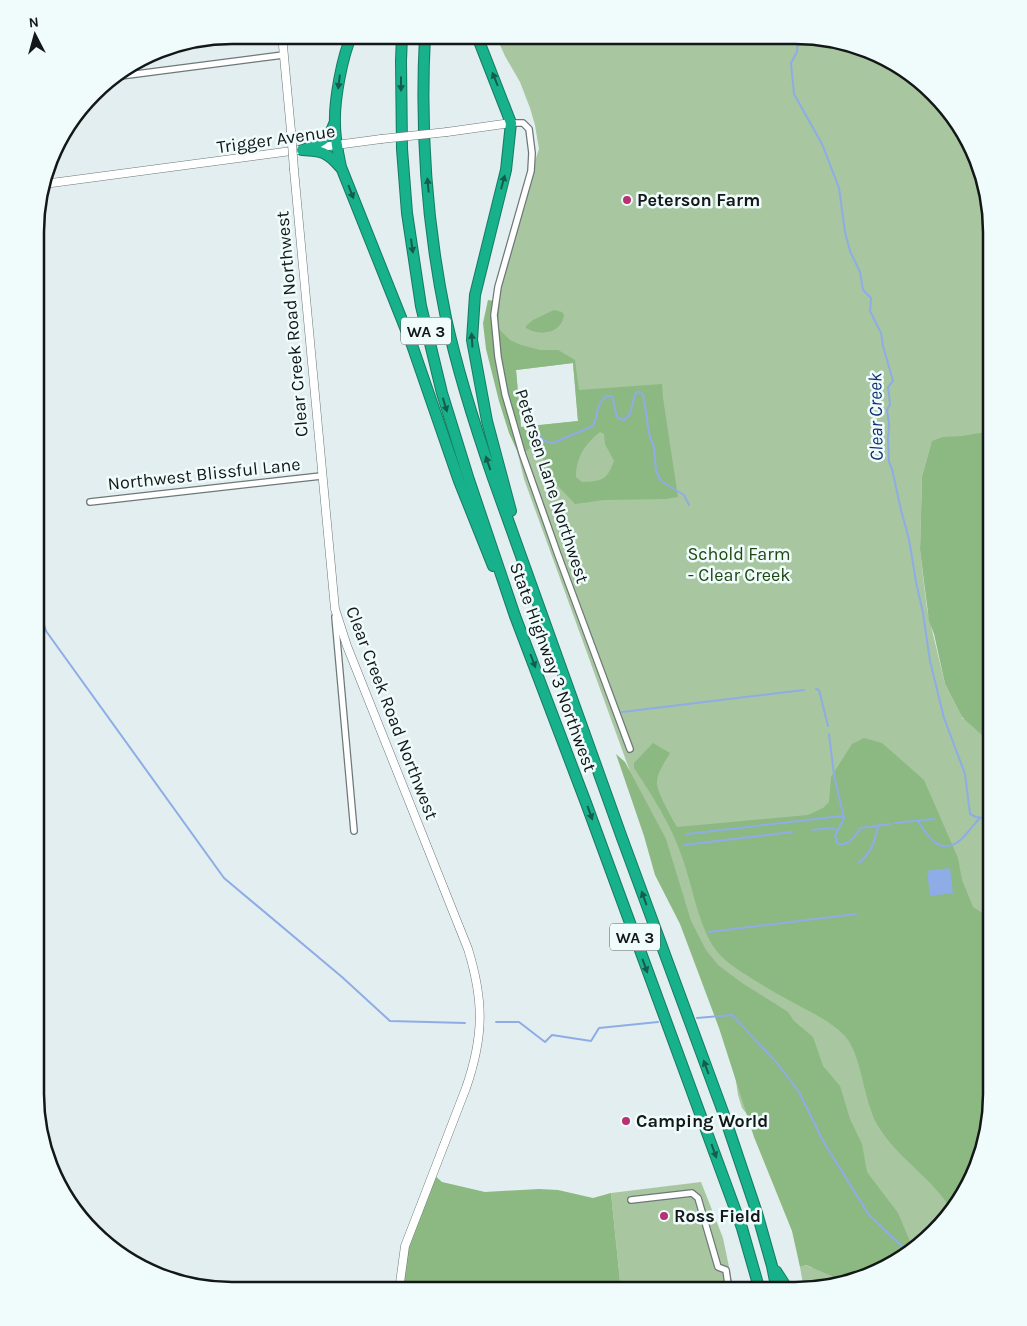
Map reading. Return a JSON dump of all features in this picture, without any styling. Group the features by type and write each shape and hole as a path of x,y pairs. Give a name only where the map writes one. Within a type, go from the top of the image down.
{"highway":[{"path":"302,150 323,141 330,134 334,123 340,75 349,44"},
{"name":"State Highway 3 Northwest","path":"402,44 400,90 404,180 421,306 452,428 515,616 586,803 742,1228 757,1282"},
{"name":"State Highway 3 Northwest","path":"425,44 425,157 430,211 447,320 478,435 622,838 723,1112 757,1213 775,1282"},
{"path":"481,44 511,123 506,170 475,294 472,340 487,422 528,575"},
{"path":"334,123 341,168 412,345 476,526 515,616"},
{"path":"302,150 325,153 341,168"},
{"path":"751,1260 752,1282"},
{"path":"772,1266 783,1282"}],"main road":[{"name":"Clear Creek Road Northwest","path":"282,44 321,476 335,609 347,646 466,944 480,996 480,1027 472,1068 404,1251 400,1282"},
{"name":"Trigger Avenue","path":"50,183 511,123"}],"street":[{"path":"127,75 283,55"},
{"name":"Petersen Lane Northwest","path":"511,123 523,124 529,129 532,153 531,171 498,287 495,306 495,333 501,375 522,452 630,749"},
{"name":"Northwest Blissful Lane","path":"90,502 321,476"},
{"path":"335,609 354,831"},
{"path":"631,1200 692,1193 698,1198 718,1266 726,1270 728,1282"}],"green space":[{"name":"Schold Farm - Clear Creek","path":"500,44 808,44 832,47 878,63 900,75 919,90 952,127 969,160 977,183 983,219 983,439 931,445 922,476 920,550 927,609 945,684 963,719 983,717 982,1119 977,1143 964,1177 952,1199 937,1218 900,1251 867,1268 844,1276 803,1282 800,1267 806,1265 812,1268 779,1154 742,1108 738,1095 732,1053 524,479 496,364 494,310 521,202 539,149 535,125 520,82","holes":["573,363 578,421 521,427 516,370"]},
{"path":"488,300 500,302 498,328 510,340 521,345 540,350 558,350 575,360 579,390 662,384 678,497 604,500 575,504 558,486 537,450 530,448 525,452 522,462 509,433 499,401 486,349 483,323","holes":["573,363 578,421 521,427 516,370","600,432 604,434 605,444 614,461 609,473 603,479 582,482 576,477 580,457 586,446"]},
{"path":"554,310 562,312 564,315 559,326 555,329 544,333 526,328 533,320"},
{"path":"983,432 983,736 962,717 945,684 934,634 929,621 920,550 922,476 932,441 943,437"},
{"path":"864,738 882,743 924,780 958,858 962,880 973,907 983,913 982,1119 977,1143 969,1166 948,1204 935,1188 895,1149 878,1126 869,1104 855,1053 844,1035 823,1019 740,971 725,960 713,946 703,925 685,865 672,831 634,768 634,763 653,743 670,753 660,771 657,783 662,799 677,827 808,815 823,808 829,802 831,777 852,744"},
{"path":"616,754 625,762 666,839 691,921 706,950 718,965 742,983 788,1012 794,1021 813,1037 823,1066 840,1086 850,1119 862,1144 867,1172 898,1213 909,1239 910,1243 900,1251 867,1268 835,1278 806,1265 800,1267 792,1231 754,1137 719,1028 680,924 655,875"},
{"path":"433,1174 442,1182 485,1192 539,1189 558,1190 593,1198 611,1193 620,1282 400,1282 402,1266"},
{"name":"Ross Field","path":"701,1182 723,1238 732,1282 620,1282 611,1193"}],"water":[{"path":"950,868 953,893 930,896 927,871"}],"waterway":[{"name":"Clear Creek","path":"798,44 797,52 791,63 794,94 822,144 839,188 845,232 850,251 860,272 863,290 871,298 870,311 881,333 893,381 888,387 890,404 887,410 889,462 909,539 930,661 944,718 965,774 970,814 983,818"},
{"path":"529,423 542,439 553,443 593,426 599,404 606,396 612,396 618,418 624,420 630,414 635,394 639,392 643,394 650,438 654,447 656,471 661,481 684,495 689,505"},
{"path":"44,625 46,631 224,878 342,977 390,1021 465,1023"},
{"path":"816,689 819,690 828,726"},
{"path":"622,712 804,690"},
{"path":"829,734 834,775 844,818 835,836 837,843 848,843 861,828 890,824"},
{"path":"687,834 844,817"},
{"path":"918,821 934,842 945,846 958,842 980,818"},
{"path":"895,823 934,819"},
{"path":"859,863 872,846 878,825"},
{"path":"812,830 833,828 836,830"},
{"path":"684,845 792,832"},
{"path":"709,932 856,914"},
{"path":"697,1018 732,1015 777,1063 799,1092 823,1141 869,1215 904,1248"},
{"path":"496,1022 519,1022 545,1042 552,1035 591,1041 599,1028 658,1022"}],"place":[{"name":"Peterson Farm","path":"627,200"},
{"name":"Camping World","path":"626,1121"},
{"name":"Ross Field","path":"664,1216"}]}
